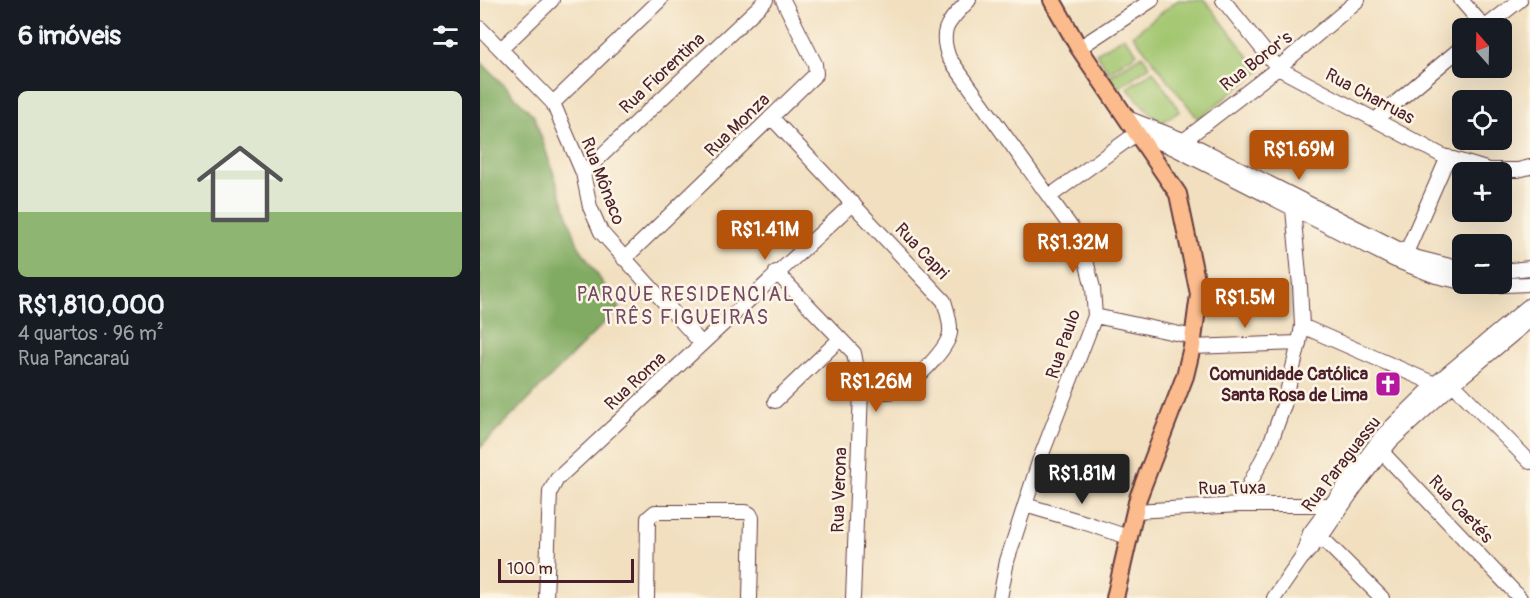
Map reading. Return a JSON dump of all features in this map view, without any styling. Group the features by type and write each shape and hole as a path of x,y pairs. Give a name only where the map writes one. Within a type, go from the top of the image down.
{"main road":[{"path":"1052,0 1079,48 1178,194 1199,294 1193,342 1185,376 1135,511 1115,598"}],"street":[{"path":"501,49 552,0"},
{"path":"553,103 660,0"},
{"name":"Rua Fiorentina","path":"583,173 766,0"},
{"name":"Rua Monza","path":"624,259 816,74 817,69 783,0"},
{"name":"Rua Paulo","path":"969,0 948,24 943,41 949,58 1081,242 1093,288 1095,316 1024,505 1007,561 1000,598"},
{"path":"1079,48 1152,0"},
{"name":"Rua Charruas","path":"1223,0 1278,68 1448,157 1489,170 1518,170 1530,167"},
{"name":"Rua Boror's","path":"1178,144 1278,68 1358,0"},
{"path":"1461,0 1476,18"},
{"path":"1498,18 1520,0"},
{"name":"Rua Mônaco","path":"480,28 553,103 583,173 590,207 601,232 700,343"},
{"path":"1376,120 1452,55"},
{"name":"Rua Capri","path":"771,117 944,301 949,317 950,335 931,363 902,388 886,393 861,391"},
{"path":"1127,118 1414,257 1452,266"},
{"path":"1050,196 1137,133 1178,144 1293,209 1395,260 1452,280"},
{"path":"1406,253 1448,157"},
{"name":"Rua Roma","path":"546,598 550,492 557,479 853,202"},
{"path":"1239,506 1270,444 1284,405 1299,343 1302,326 1293,209"},
{"path":"1512,270 1530,268"},
{"name":"Rua Verona","path":"776,272 856,357 861,391 853,598"},
{"path":"1512,285 1530,284"},
{"name":"Rua Paraguassu","path":"1301,559 1310,533 1330,505 1435,384 1530,305"},
{"path":"1095,316 1193,342 1299,343"},
{"name":"Rua Paraguassu","path":"1274,598 1301,559 1321,537 1377,449 1391,441 1453,384 1530,320"},
{"path":"1302,326 1435,384"},
{"path":"775,401 840,339"},
{"path":"1453,384 1530,462"},
{"name":"Rua Caetés","path":"1377,449 1520,598"},
{"path":"1024,505 1086,522 1128,537"},
{"name":"Rua Tuxa","path":"1135,511 1330,505"},
{"path":"646,598 648,518 655,512 746,512 750,514 752,518 750,598"},
{"path":"1321,537 1382,598"}],"green space":[{"path":"1178,0 1205,0 1260,71 1198,119 1133,35"},
{"path":"1124,37 1137,53 1109,72 1096,53"},
{"path":"1142,55 1150,66 1118,88 1108,77"},
{"path":"480,61 534,116 578,245 619,308 480,448"},
{"path":"1153,71 1180,111 1160,124 1127,88"}],"place":[{"name":"Comunidade Católica Santa Rosa de Lima","path":"1388,384"}],"district":[{"name":"PARQUE RESIDENCIAL TRÊS FIGUEIRAS","path":"686,306"}]}
